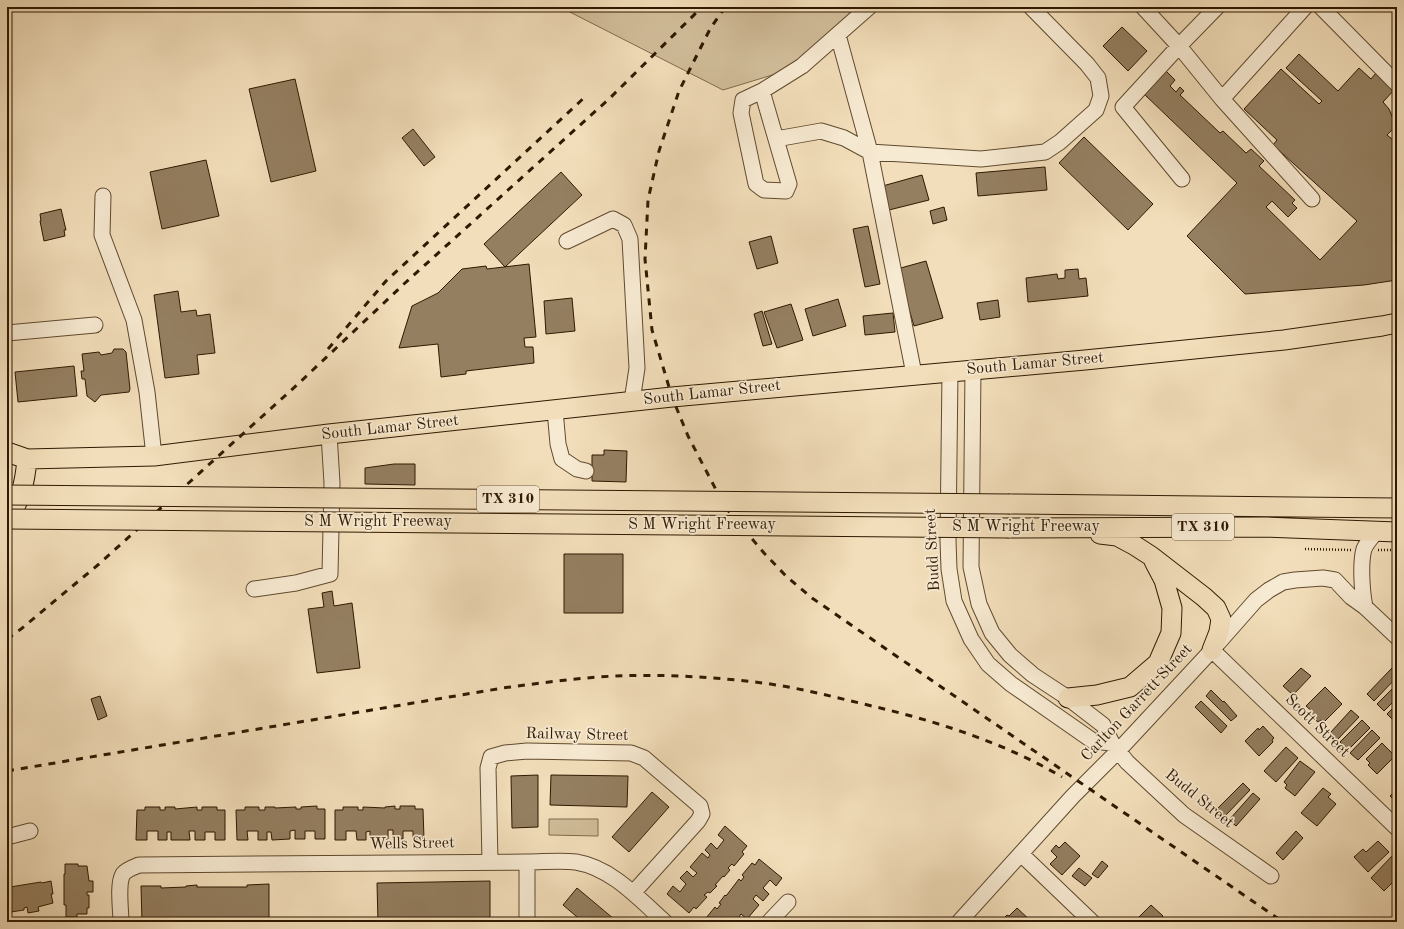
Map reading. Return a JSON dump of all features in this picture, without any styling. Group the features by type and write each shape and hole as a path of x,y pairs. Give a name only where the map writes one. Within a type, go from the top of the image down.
{"main road":[{"name":"South Lamar Street","path":"27,459 154,456 329,434 632,401 1284,340 1397,323"},
{"path":"7,452 27,459 23,491 16,506 7,519"},
{"name":"S M Wright Freeway","path":"7,495 1397,508"},
{"name":"S M Wright Freeway","path":"7,519 1009,528 1266,527 1397,532"},
{"path":"1009,528 1104,534 1117,536 1134,545 1151,556 1216,608 1221,619 1219,632 1212,650"},
{"path":"1068,698 1097,695 1130,687 1158,663 1170,633 1172,608 1164,580 1151,556"}],"street":[{"path":"762,91 789,184 786,191 764,190 756,184 741,113 743,100 762,91 802,66 870,7"},
{"path":"776,139 821,131 844,138 870,152 981,159 1045,152 1060,142 1096,110 1101,96 1098,78 1088,64 1031,7"},
{"path":"1143,7 1179,46 1222,99 1312,199"},
{"path":"1182,179 1123,107 1217,7"},
{"path":"1222,99 1305,7"},
{"path":"1321,7 1397,84"},
{"path":"838,35 870,152 914,374"},
{"path":"103,196 102,235 134,320 147,392 154,456"},
{"path":"567,241 613,219 624,225 630,239 637,368 632,401"},
{"path":"7,333 95,325"},
{"name":"Budd Street","path":"973,369 971,568 979,604 992,633 1010,656 1033,675 1068,698 1103,725 1115,747 1127,762 1184,815 1271,876"},
{"name":"Budd Street","path":"950,372 948,540 949,569 954,600 971,638 988,664 1011,684 1093,741 1115,747"},
{"path":"555,410 558,444 562,459 577,469 586,471"},
{"path":"254,589 296,583 330,574 332,483 329,434"},
{"path":"1365,606 1362,594 1363,557 1368,541 1377,531"},
{"name":"Carlton Garrett Street","path":"958,922 1021,854 1115,747 1212,650 1256,600 1269,590 1283,582 1330,578 1340,584 1351,597 1365,606 1397,637"},
{"name":"Scott Street","path":"1212,650 1397,828"},
{"name":"Railway Street","path":"490,862 488,768 491,757 505,753 527,751 631,753 644,758 700,806 702,814 698,821 632,893"},
{"path":"7,837 30,831"},
{"path":"1021,854 1092,922"},
{"name":"Wells Street","path":"121,922 120,882 124,873 130,868 140,865 490,862 576,862 595,868 608,875 632,893 664,922"},
{"path":"527,862 528,922"},
{"path":"769,922 788,902"}],"path":[{"path":"1305,549 1357,550"},
{"path":"1377,550 1397,550"}],"shaded area":[{"path":"560,7 855,7 802,66 723,90"},
{"path":"549,819 598,819 598,836 549,835"}],"building":[{"path":"1122,27 1147,51 1128,71 1103,46"},
{"path":"1299,54 1338,91 1359,68 1371,79 1376,73 1394,90 1383,102 1389,109 1396,126 1387,135 1397,143 1397,280 1364,285 1245,294 1187,236 1237,183 1144,94 1166,71 1175,80 1170,86 1176,92 1180,87 1184,91 1180,95 1220,133 1223,131 1246,153 1251,149 1264,161 1259,166 1295,200 1292,203 1297,208 1288,217 1272,201 1266,207 1320,260 1357,221 1273,145 1277,140 1244,109 1281,69 1319,104 1322,101 1286,68"},
{"path":"295,79 316,171 271,182 249,89"},
{"path":"413,129 435,157 424,166 402,138"},
{"path":"1084,137 1153,204 1128,230 1059,163"},
{"path":"206,160 219,216 162,229 150,172"},
{"path":"1045,167 1047,190 978,196 976,173"},
{"path":"561,172 582,195 505,267 484,244"},
{"path":"922,175 929,200 885,211 879,187"},
{"path":"944,207 947,220 933,224 930,211"},
{"path":"61,209 66,230 64,230 65,236 44,241 40,214"},
{"path":"868,226 880,284 865,287 853,229"},
{"path":"771,236 778,263 757,269 749,242"},
{"path":"7,260 10,279 7,280"},
{"path":"926,261 943,318 914,326 897,269"},
{"path":"529,264 536,337 524,338 525,347 533,347 534,363 466,371 466,374 441,377 438,344 399,348 412,306 438,293 462,269 486,266 487,269"},
{"path":"1078,269 1079,279 1086,278 1088,296 1028,302 1026,278 1057,274 1058,279 1065,278 1065,270"},
{"path":"178,291 181,312 196,310 197,316 210,314 215,353 197,355 199,374 165,378 154,295"},
{"path":"572,298 575,331 546,334 544,301"},
{"path":"838,299 846,326 813,336 805,309"},
{"path":"998,300 1000,317 980,320 977,303"},
{"path":"791,304 803,340 777,348 764,312"},
{"path":"762,311 772,344 763,346 754,314"},
{"path":"893,313 895,332 865,335 863,316"},
{"path":"114,349 123,349 126,352 130,389 129,392 101,395 95,402 87,396 85,379 82,379 81,371 84,371 82,354 99,352 101,355 112,353"},
{"path":"74,366 77,396 18,402 15,372"},
{"path":"604,450 627,451 626,482 592,481 592,455 604,455"},
{"path":"394,464 415,464 415,485 365,484 365,468"},
{"path":"564,554 623,554 623,613 564,613"},
{"path":"332,591 334,606 352,603 360,668 317,673 308,609 324,607 322,593"},
{"path":"1301,668 1311,676 1293,695 1283,686"},
{"path":"1392,668 1397,673 1397,677 1374,701 1367,694"},
{"path":"1397,684 1397,698 1384,711 1377,704"},
{"path":"1325,687 1342,704 1323,723 1321,720 1318,722 1310,715 1313,712 1306,706"},
{"path":"1211,690 1223,702 1224,701 1237,716 1231,721 1206,696"},
{"path":"100,696 107,716 98,720 91,699"},
{"path":"1201,701 1227,726 1221,733 1195,707"},
{"path":"1397,704 1397,718 1394,721 1387,714"},
{"path":"1351,710 1359,717 1337,740 1330,733"},
{"path":"1362,720 1370,728 1348,750 1340,742"},
{"path":"1263,726 1274,738 1272,740 1273,742 1259,756 1245,741 1258,728 1259,730"},
{"path":"1372,730 1380,738 1358,760 1350,753"},
{"path":"1382,743 1395,756 1377,774 1368,765 1370,763 1366,759"},
{"path":"1286,747 1298,758 1276,782 1264,771"},
{"path":"1300,761 1315,772 1295,796 1285,788 1287,785 1284,782"},
{"path":"538,775 538,827 512,828 511,776"},
{"path":"551,775 628,776 627,807 550,805"},
{"path":"1243,783 1250,790 1225,816 1217,809"},
{"path":"1323,788 1331,794 1328,797 1336,804 1317,826 1301,813"},
{"path":"1397,789 1397,802 1396,802 1390,796"},
{"path":"652,792 669,807 629,852 612,837"},
{"path":"1253,793 1260,799 1236,826 1229,820"},
{"path":"317,806 317,809 325,809 325,839 315,839 315,831 305,831 305,839 295,839 295,830 290,831 290,839 272,840 271,832 267,832 267,840 258,840 258,831 247,831 248,840 237,840 236,810 245,810 245,807 259,807 259,810 265,810 265,807 296,807 296,809 301,809 301,807"},
{"path":"395,806 395,809 400,809 400,806 415,806 415,809 423,809 424,839 413,839 413,831 403,831 403,839 393,839 393,830 388,830 388,839 370,839 370,831 366,832 366,840 357,840 356,831 346,831 346,840 335,840 335,810 343,810 343,807 358,807 358,810 363,810 363,807 385,808"},
{"path":"145,807 160,807 160,810 165,810 165,807 175,807 175,809 197,807 197,810 202,810 202,807 217,807 217,810 225,810 225,840 215,840 215,832 205,832 205,840 195,840 195,831 189,831 190,840 171,840 171,832 167,832 167,840 158,840 158,831 147,831 147,840 136,840 137,810 145,810"},
{"path":"725,826 747,846 742,852 744,854 734,866 732,864 728,868 730,870 715,885 717,886 710,893 708,892 704,895 707,897 696,909 694,907 689,913 667,894 673,886 680,892 686,884 680,878 687,871 693,877 697,873 690,867 702,853 708,858 710,855 705,850 711,843 717,849 724,840 718,835"},
{"path":"1296,831 1303,838 1283,860 1276,853"},
{"path":"1378,841 1389,852 1368,872 1354,857 1363,849 1366,852"},
{"path":"1065,842 1080,856 1062,875 1050,864 1057,857 1051,851 1056,845 1059,848"},
{"path":"1392,856 1397,861 1397,878 1384,891 1371,878"},
{"path":"759,859 782,878 776,886 770,880 763,888 769,894 763,901 756,895 753,899 759,905 747,919 741,914 739,917 744,922 706,922 708,920 706,918 715,907 717,909 721,904 719,903 725,895 726,896 739,879 741,881 744,877 742,875 752,863 755,865"},
{"path":"1102,861 1108,866 1098,878 1092,874"},
{"path":"65,864 87,866 89,881 93,881 93,892 87,892 87,895 89,895 89,908 87,908 87,914 77,914 77,917 66,917 66,905 64,905"},
{"path":"1079,868 1092,878 1085,886 1072,876"},
{"path":"51,881 53,903 38,907 39,911 28,913 27,907 24,908 24,910 11,912 11,910 7,911 7,889 11,889 10,887"},
{"path":"490,881 490,921 378,922 377,883"},
{"path":"269,884 269,922 247,922 247,919 239,919 239,922 214,920 214,922 198,922 198,920 185,920 185,922 171,922 171,920 161,920 161,922 142,922 141,886 161,886 161,888 197,885 197,887 247,887 247,885"},
{"path":"577,888 614,919 612,922 583,922 563,905"},
{"path":"1151,905 1163,916 1158,922 1134,922"},
{"path":"1017,908 1032,922 1000,922 1007,915 1009,916"}],"railway":[{"path":"7,639 99,564 298,384 405,283 610,98 702,7"},
{"path":"725,7 710,29 679,91 659,151 648,200 645,259 652,330 672,397 688,436 725,507 764,553 786,576 812,598 1283,922"},
{"path":"328,349 386,281 586,96"},
{"path":"7,771 503,688 587,678 652,675 727,679 763,683 805,690 876,707 948,727 996,744 1019,754 1062,777"}]}
